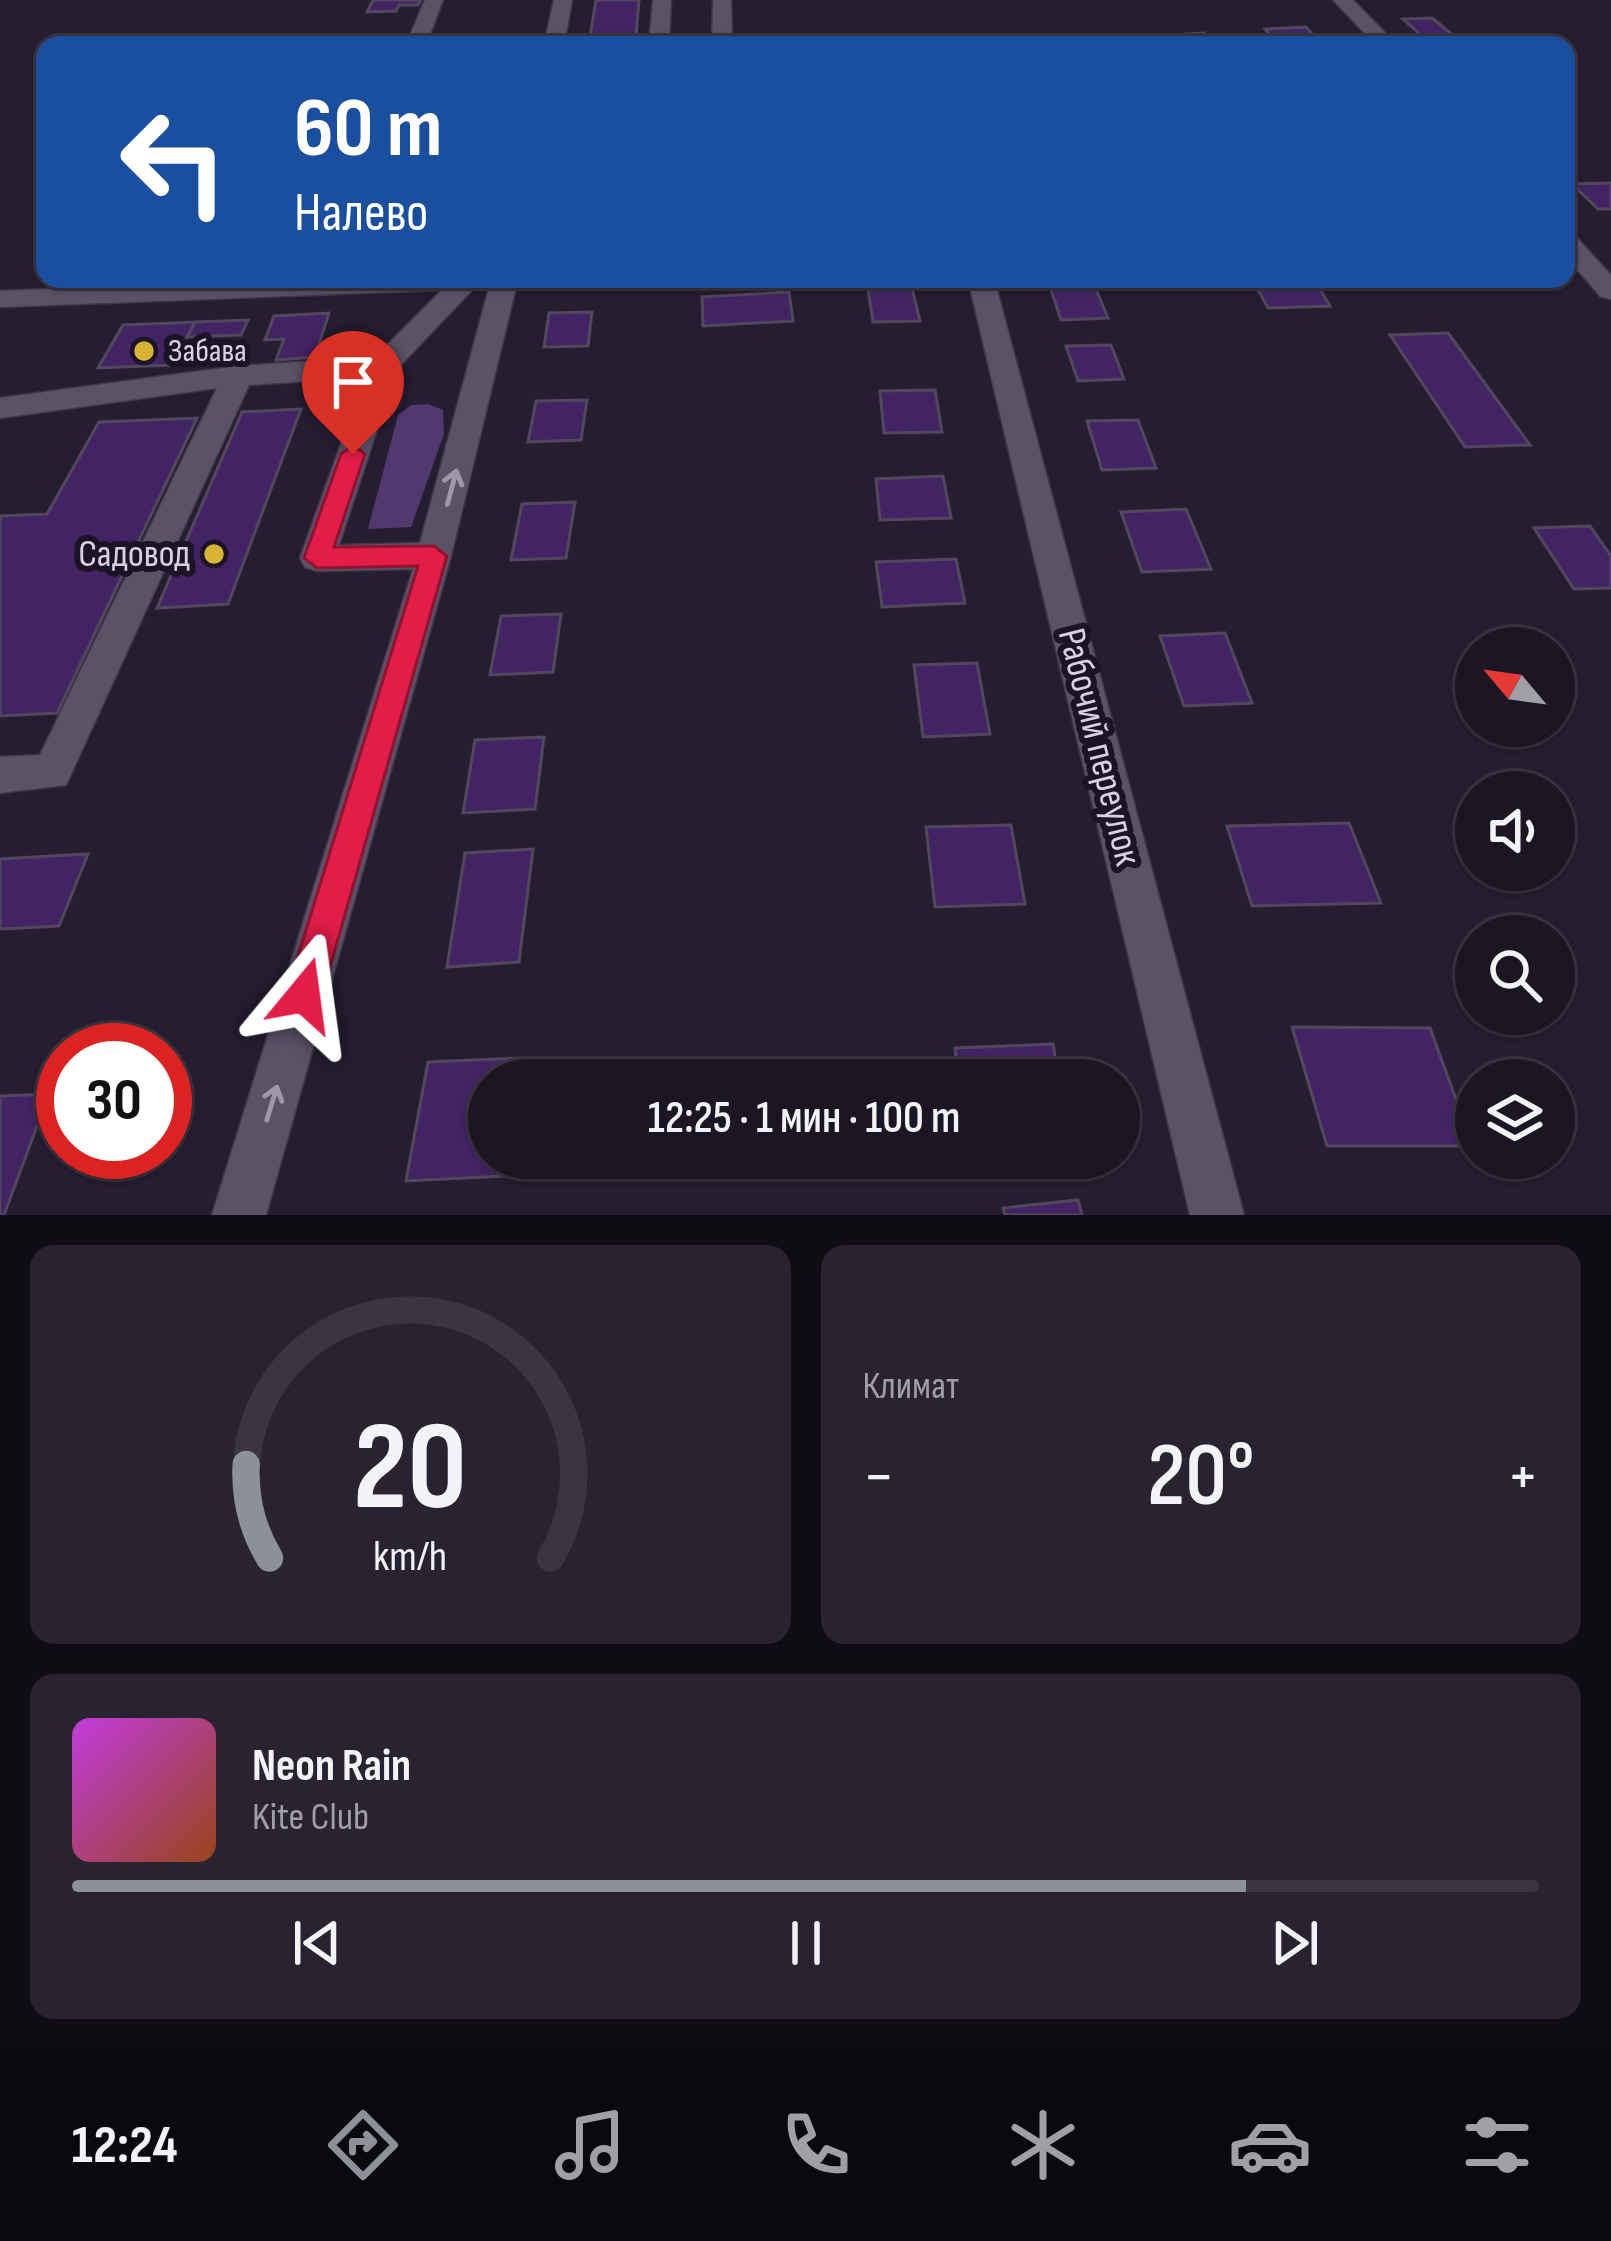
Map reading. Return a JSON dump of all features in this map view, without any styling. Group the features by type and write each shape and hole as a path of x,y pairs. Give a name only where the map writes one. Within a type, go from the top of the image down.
{"street":[{"path":"420,36 434,0"},
{"path":"556,36 563,0"},
{"path":"660,36 662,0"},
{"path":"722,0 722,36"},
{"path":"1342,0 1378,36"},
{"path":"1575,253 1611,291"},
{"path":"0,299 285,288"},
{"path":"434,556 317,558 383,366 482,288"},
{"path":"239,1215 434,556 490,288"},
{"name":"Рабочий переулок","path":"983,288 1216,1215"},
{"path":"0,409 238,376 383,366"},
{"path":"0,775 52,772 238,376"}],"shaded area":[{"path":"428,404 443,410 444,434 411,527 368,529 398,415 411,405"}],"building":[{"path":"373,0 421,0 418,5 399,5 396,11 367,12"},
{"path":"596,0 639,0 636,36 590,36"},
{"path":"1432,18 1454,36 1422,36 1403,19"},
{"path":"1306,27 1314,36 1271,36 1265,29"},
{"path":"1611,183 1611,209 1598,209 1575,184"},
{"path":"912,288 920,321 873,322 868,290"},
{"path":"1050,288 1096,288 1108,318 1061,320"},
{"path":"1257,288 1319,288 1330,306 1268,308"},
{"path":"789,292 793,321 703,326 702,297"},
{"path":"592,312 588,346 544,347 549,313"},
{"path":"329,313 315,357 276,360 284,339 265,340 274,316"},
{"path":"248,320 241,335 187,337 195,322"},
{"name":"Забава","path":"195,322 173,365 98,368 123,325"},
{"path":"1448,333 1530,445 1465,447 1390,335"},
{"path":"1111,345 1124,379 1078,381 1066,346"},
{"path":"935,390 942,432 884,433 880,391"},
{"path":"587,400 581,440 528,442 536,401"},
{"name":"Садовод","path":"301,409 228,604 157,608 242,412"},
{"path":"197,418 57,713 0,716 0,516 47,514 99,422"},
{"path":"1138,420 1156,468 1102,470 1087,421"},
{"path":"943,476 951,518 880,520 876,479"},
{"path":"575,502 566,558 511,560 522,504"},
{"path":"1186,509 1211,569 1142,572 1121,512"},
{"path":"1590,526 1611,556 1611,588 1574,589 1534,528"},
{"path":"956,559 965,603 882,607 876,562"},
{"path":"561,614 553,672 490,675 501,616"},
{"path":"1225,633 1252,703 1184,706 1160,636"},
{"path":"977,663 990,734 923,737 914,665"},
{"path":"544,737 535,809 463,813 475,740"},
{"path":"1349,823 1381,903 1252,906 1227,826"},
{"path":"1011,825 1025,904 935,907 926,827"},
{"path":"533,849 519,962 447,967 465,853"},
{"path":"88,854 59,926 0,929 0,859"},
{"path":"1292,1027 1430,1028 1455,1097 1455,1146 1327,1146"},
{"path":"1053,1044 1056,1059 956,1059 955,1048"},
{"path":"468,1060 468,1178 406,1181 428,1062"},
{"path":"36,1095 36,1129 4,1215 0,1215 0,1096"},
{"path":"1078,1200 1082,1215 1005,1215 1003,1208"}],"place":[{"name":"Забава","path":"144,351"},
{"name":"Садовод","path":"214,554"}],"route":[{"path":"304,995 434,556 317,558 353,454"}]}
